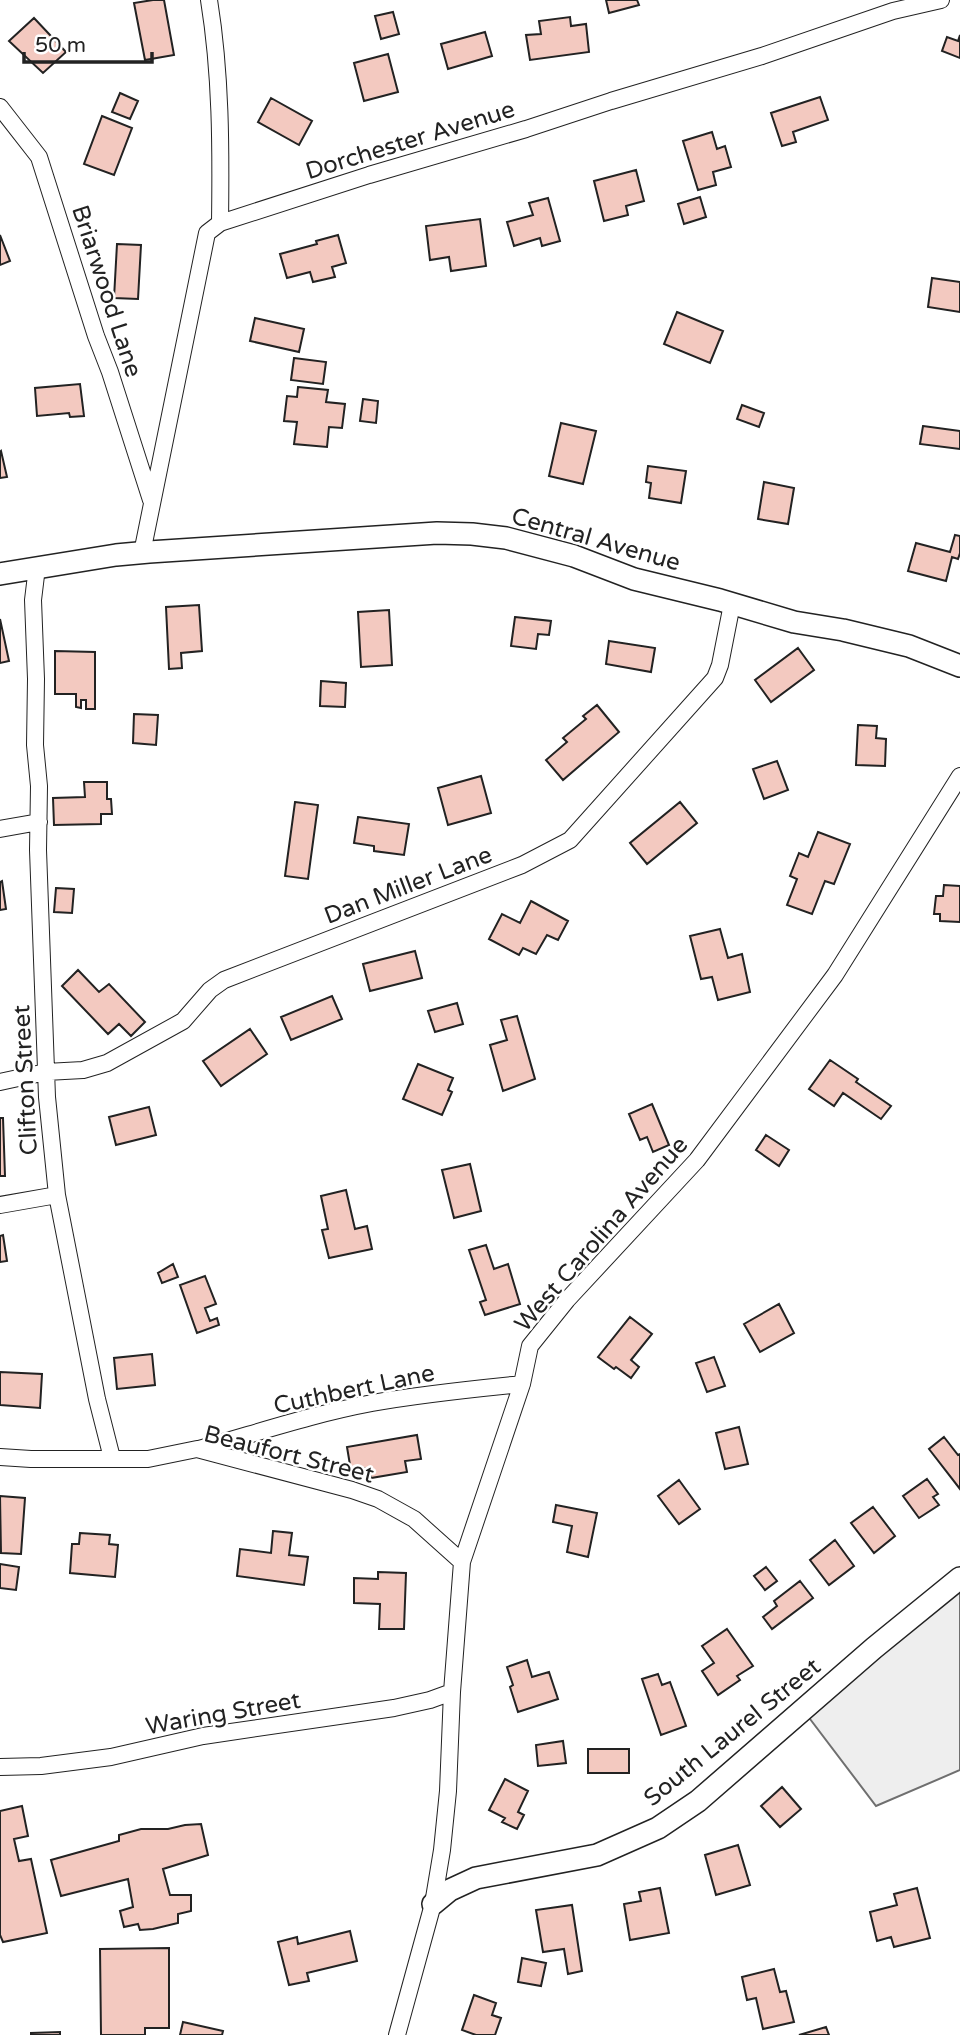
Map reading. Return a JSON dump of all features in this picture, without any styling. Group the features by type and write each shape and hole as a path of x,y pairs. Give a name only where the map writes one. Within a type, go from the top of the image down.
{"street":[{"path":"142,553 207,233 220,223 221,156 217,58 209,0"},
{"name":"Dorchester Avenue","path":"220,223 762,56 893,11 941,0"},
{"name":"Briarwood Lane","path":"0,107 40,157 151,500"},
{"name":"Central Avenue","path":"0,574 142,553 438,533 472,534 506,538 574,556 634,579 794,622 843,630 909,646 960,666"},
{"name":"Clifton Street","path":"37,567 33,600 36,679 34,745 38,764 38,850 46,1072 57,1195 97,1399 112,1458"},
{"name":"Dan Miller Lane","path":"0,1082 46,1072 83,1070 107,1063 183,1021 210,990 224,980 522,865 570,840 715,678 720,666 732,604"},
{"name":"West Carolina Avenue","path":"397,2035 433,1904 442,1850 462,1562 522,1384 530,1346 567,1300 705,1150 834,976 960,776"},
{"path":"0,829 39,822"},
{"path":"0,1205 57,1195"},
{"name":"Cuthbert Lane","path":"197,1450 287,1422 372,1403 522,1384"},
{"name":"Beaufort Street","path":"0,1457 148,1459 197,1450 378,1499 414,1519 462,1562"},
{"name":"South Laurel Street","path":"433,1904 450,1890 475,1878 597,1854 658,1828 698,1801 874,1648 960,1578"},
{"name":"Waring Street","path":"0,1767 41,1766 111,1756 203,1736 394,1708 452,1692"}],"shaded area":[{"path":"960,1590 960,1770 876,1806 807,1715"}],"building":[{"path":"164,0 174,55 145,60 134,3"},
{"path":"606,0 637,0 639,5 609,13"},
{"path":"393,12 399,34 381,39 375,16"},
{"path":"570,17 571,26 586,24 589,52 530,60 526,35 541,34 539,21"},
{"path":"34,18 66,52 43,73 9,41"},
{"path":"485,32 492,56 448,69 441,44"},
{"path":"960,35 960,58 942,51 947,37 958,41"},
{"path":"388,54 398,92 364,101 354,63"},
{"path":"120,93 138,101 130,119 112,112"},
{"path":"820,97 828,120 793,132 796,142 782,146 771,113"},
{"path":"271,98 312,121 299,145 258,122"},
{"path":"102,116 132,128 114,175 84,164"},
{"path":"712,132 717,149 725,146 731,167 713,172 716,185 698,190 683,141"},
{"path":"636,170 644,201 626,206 628,215 604,221 594,181"},
{"path":"700,197 706,217 684,224 678,204"},
{"path":"548,198 560,241 542,246 540,238 514,246 507,222 533,215 529,203"},
{"path":"480,219 486,266 451,271 449,257 430,260 426,226"},
{"path":"0,235 10,261 0,265"},
{"path":"338,235 346,263 332,267 335,277 313,282 310,272 287,278 280,254"},
{"path":"117,244 141,245 138,299 114,298"},
{"path":"932,278 960,282 960,312 928,307"},
{"path":"677,312 723,331 710,363 664,344"},
{"path":"255,318 304,329 299,352 250,341"},
{"path":"294,358 326,362 323,384 291,380"},
{"path":"80,384 84,416 70,417 69,413 37,416 35,388"},
{"path":"298,387 328,390 326,402 345,404 342,428 329,427 327,447 294,444 297,422 284,421 287,396 297,397"},
{"path":"363,399 378,401 376,423 360,421"},
{"path":"742,405 764,413 759,427 737,419"},
{"path":"561,423 596,431 583,484 549,476"},
{"path":"923,426 960,431 960,449 920,444"},
{"path":"0,452 7,477 0,478"},
{"path":"648,466 686,471 681,503 649,498 651,483 646,482"},
{"path":"764,482 794,488 788,524 758,519"},
{"path":"955,535 960,536 960,553 958,559 952,557 946,581 908,571 916,543 950,552"},
{"path":"199,605 202,651 181,653 182,668 169,669 166,607"},
{"path":"389,610 392,665 361,667 358,612"},
{"path":"515,617 551,621 549,635 538,634 536,649 511,646"},
{"path":"0,619 9,661 0,663"},
{"path":"609,641 655,648 651,672 606,664"},
{"path":"798,648 814,670 771,702 755,680"},
{"path":"55,651 95,652 95,709 86,709 86,700 81,700 81,708 76,707 76,694 55,694"},
{"path":"321,681 346,683 345,707 320,706"},
{"path":"597,705 619,732 563,780 546,760 567,742 563,738 586,719 583,716"},
{"path":"134,714 158,715 156,745 133,743"},
{"path":"858,725 877,726 876,738 886,739 885,766 856,765"},
{"path":"777,761 788,790 764,799 753,769"},
{"path":"481,776 491,813 448,825 438,788"},
{"path":"84,782 107,782 107,799 111,799 112,814 101,814 101,824 54,825 53,798 85,797"},
{"path":"295,802 318,805 308,879 285,876"},
{"path":"680,802 697,823 647,864 630,843"},
{"path":"358,817 409,824 404,855 374,851 374,846 354,843"},
{"path":"818,832 850,844 834,884 825,881 812,914 787,905 797,879 790,876 799,853 808,857"},
{"path":"2,881 6,909 0,910 0,882"},
{"path":"944,885 960,886 960,922 940,921 940,914 934,914 936,896 943,896"},
{"path":"56,888 74,889 72,913 54,912"},
{"path":"531,901 568,921 558,940 547,935 536,954 523,948 519,955 489,939 502,914 520,923"},
{"path":"720,929 728,958 742,954 750,992 718,1000 712,977 701,979 690,936"},
{"path":"415,951 422,978 370,991 363,964"},
{"path":"78,970 99,992 109,984 145,1022 131,1036 119,1024 108,1034 62,986"},
{"path":"332,996 342,1019 291,1040 281,1017"},
{"path":"457,1003 463,1024 435,1032 428,1011"},
{"path":"517,1016 535,1079 503,1091 490,1045 507,1040 501,1020"},
{"path":"250,1029 267,1054 221,1086 203,1061"},
{"path":"830,1060 891,1106 881,1119 843,1093 834,1106 809,1089"},
{"path":"418,1064 453,1078 448,1090 452,1092 442,1115 403,1099"},
{"path":"652,1104 669,1145 653,1152 647,1137 640,1140 629,1114"},
{"path":"149,1107 156,1135 116,1145 109,1117"},
{"path":"0,1118 3,1118 5,1176 0,1176"},
{"path":"766,1135 789,1150 779,1166 756,1150"},
{"path":"470,1164 481,1211 454,1218 442,1170"},
{"path":"346,1190 355,1229 367,1226 372,1249 329,1258 322,1230 328,1229 321,1196"},
{"path":"3,1235 7,1261 0,1262 0,1236"},
{"path":"486,1245 494,1269 508,1264 520,1304 485,1315 480,1302 486,1300 469,1250"},
{"path":"173,1264 178,1277 162,1283 158,1273"},
{"path":"205,1276 216,1304 205,1308 210,1321 217,1318 219,1325 197,1333 180,1285"},
{"path":"779,1304 794,1333 760,1352 744,1324"},
{"path":"630,1317 652,1334 631,1360 639,1367 631,1378 598,1357"},
{"path":"152,1354 155,1385 117,1389 114,1358"},
{"path":"714,1357 725,1386 707,1392 696,1363"},
{"path":"0,1372 42,1374 40,1408 0,1405"},
{"path":"739,1427 748,1464 725,1469 716,1433"},
{"path":"417,1435 421,1459 405,1461 407,1472 371,1478 369,1468 351,1471 347,1447"},
{"path":"944,1437 958,1455 960,1454 960,1489 929,1449"},
{"path":"927,1479 938,1494 933,1497 939,1505 919,1518 903,1496"},
{"path":"679,1480 700,1509 679,1524 658,1496"},
{"path":"0,1496 25,1498 21,1554 1,1553"},
{"path":"556,1505 597,1513 588,1557 567,1552 572,1526 553,1522"},
{"path":"873,1507 895,1536 874,1553 851,1523"},
{"path":"273,1531 292,1533 289,1555 308,1557 304,1585 237,1576 240,1549 271,1553"},
{"path":"80,1533 110,1535 109,1544 118,1545 115,1577 70,1573 72,1544 79,1544"},
{"path":"835,1540 854,1566 829,1585 810,1560"},
{"path":"0,1564 19,1567 16,1590 0,1588"},
{"path":"766,1567 777,1581 765,1590 754,1576"},
{"path":"378,1572 406,1573 404,1629 379,1629 380,1604 354,1603 354,1578 378,1579"},
{"path":"800,1581 813,1598 772,1629 763,1617 777,1606 774,1601"},
{"path":"727,1629 753,1666 737,1676 740,1680 718,1695 702,1671 714,1663 702,1646"},
{"path":"527,1660 532,1677 549,1672 558,1699 518,1712 507,1667"},
{"path":"658,1674 662,1685 670,1682 686,1726 661,1735 642,1679"},
{"path":"563,1741 566,1763 538,1766 536,1745"},
{"path":"588,1749 629,1749 629,1773 588,1773"},
{"path":"505,1779 528,1791 518,1812 524,1815 517,1829 502,1822 505,1818 489,1810"},
{"path":"782,1787 801,1809 780,1827 761,1806"},
{"path":"22,1806 28,1836 14,1839 19,1861 31,1859 47,1933 3,1942 0,1935 0,1811"},
{"path":"201,1824 208,1855 163,1869 170,1895 191,1895 191,1911 178,1914 178,1923 140,1930 138,1924 124,1927 120,1911 133,1907 128,1879 61,1896 51,1860 119,1841 119,1835 141,1829 168,1829"},
{"path":"738,1845 750,1885 716,1895 705,1855"},
{"path":"660,1888 669,1933 630,1940 624,1904 641,1901 639,1892"},
{"path":"917,1888 930,1938 894,1947 891,1937 877,1941 870,1912 897,1905 894,1894"},
{"path":"572,1905 582,1971 568,1974 564,1949 543,1952 536,1910"},
{"path":"350,1931 357,1961 307,1973 309,1981 289,1985 278,1942 297,1937 298,1944"},
{"path":"169,1948 169,2028 145,2028 145,2035 101,2035 100,1949"},
{"path":"522,1958 546,1963 541,1986 518,1982"},
{"path":"774,1969 780,1992 786,1991 794,2022 763,2029 756,1998 747,2000 742,1977"},
{"path":"474,1995 496,2003 492,2015 501,2018 495,2035 476,2035 462,2030"},
{"path":"183,2022 223,2031 222,2035 180,2035"},
{"path":"826,2027 829,2035 799,2035"},
{"path":"60,2032 60,2035 31,2035 31,2033"}]}
